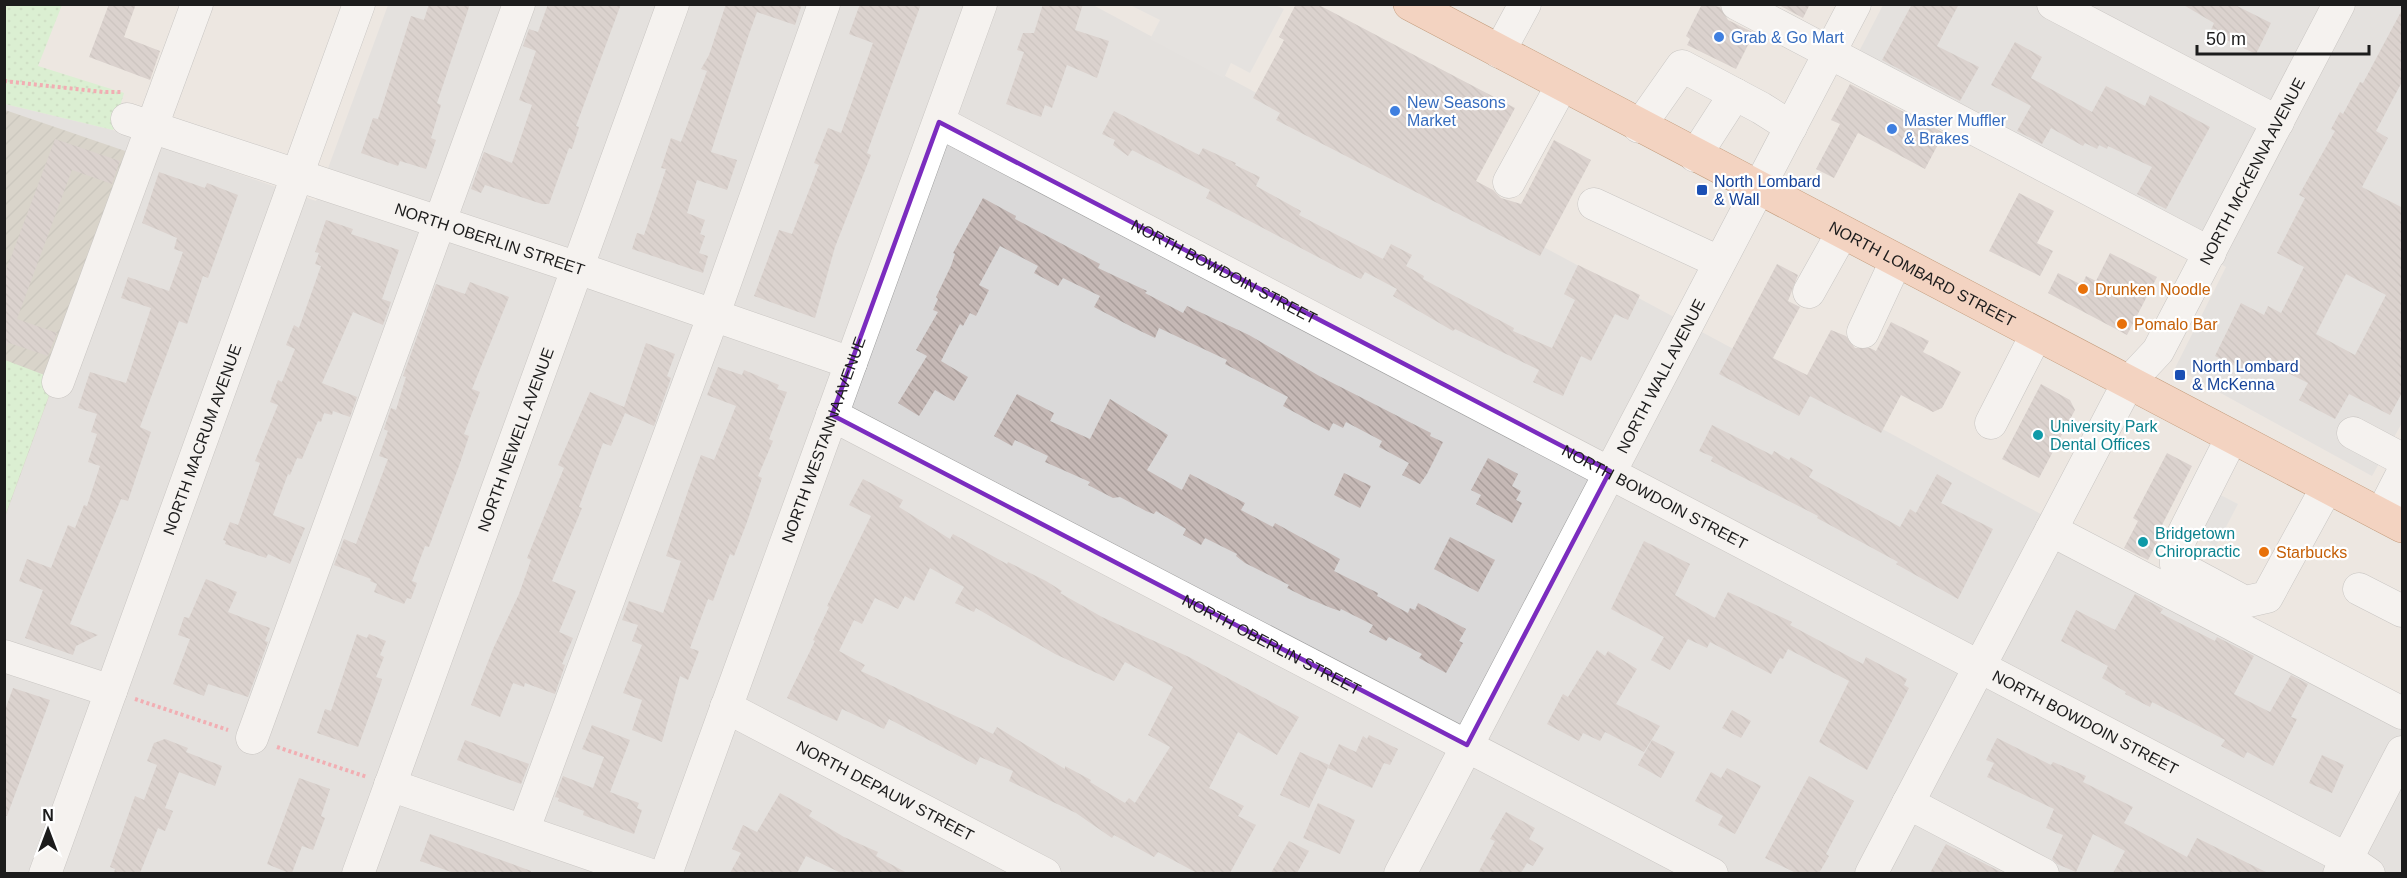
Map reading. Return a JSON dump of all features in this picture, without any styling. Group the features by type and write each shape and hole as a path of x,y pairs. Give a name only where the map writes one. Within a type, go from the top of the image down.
{"main road":[{"name":"NORTH LOMBARD STREET","path":"1419,6 1499,52 1695,156 2392,520"}],"street":[{"path":"58,382 139,123 197,4"},
{"name":"NORTH MACRUM AVENUE","path":"45,873 359,4"},
{"path":"252,738 519,4"},
{"name":"NORTH NEWELL AVENUE","path":"358,873 673,4"},
{"path":"524,830 714,314 824,4"},
{"name":"NORTH WESTANNA AVENUE","path":"666,873 981,4"},
{"path":"1499,52 1525,4"},
{"path":"1737,4 2210,252"},
{"name":"NORTH WALL AVENUE","path":"1400,873 1855,4"},
{"path":"2053,4 2278,122"},
{"name":"NORTH MCKENNA AVENUE","path":"1871,873 2128,383 2158,351 2339,4"},
{"path":"1639,126 1682,66 1791,127"},
{"path":"1509,182 1562,85"},
{"path":"1695,156 1735,94"},
{"name":"NORTH BOWDOIN STREET","path":"939,122 1980,666 2352,868"},
{"name":"NORTH OBERLIN STREET","path":"139,123 578,268 851,363"},
{"path":"1594,204 1719,262"},
{"path":"1809,292 1842,233"},
{"path":"1863,332 1896,261"},
{"path":"1991,423 2036,335"},
{"name":"NORTH OBERLIN STREET","path":"832,415 1712,873"},
{"path":"2353,433 2403,459"},
{"path":"2232,437 2175,550 2176,565 2245,602 2267,597 2327,487"},
{"path":"2392,520 2403,474"},
{"path":"2051,530 2403,714"},
{"path":"2359,589 2403,611"},
{"path":"4,656 111,691"},
{"name":"NORTH DEPAUW STREET","path":"726,706 1045,873"},
{"path":"2352,868 2403,753"},
{"path":"390,784 648,873"},
{"path":"1908,803 2043,873"}],"path":[{"path":"4,81 104,92 136,93 139,123"}],"highlighted area":[{"path":"939,122 1610,471 1467,745 832,415"}],"shaded area":[{"path":"388,5 1093,5 2402,708 2402,873 5,873 5,104 113,130 316,201"},
{"path":"1130,5 1275,5 1284,9 1250,73 1231,63 1224,78 1150,39 1160,20"},
{"path":"1883,5 2402,5 2402,423 2372,476 2175,368 2226,267 1851,67"},
{"path":"5,110 137,155 5,517"},
{"path":"2207,488 2238,504 2216,546 2185,530"}],"green space":[{"path":"5,5 62,5 38,66 124,93 113,130 5,104"},
{"path":"5,360 55,379 5,516"}],"building":[{"path":"109,4 136,4 124,37 160,51 150,80 89,57"},
{"path":"429,4 470,4 437,103 441,105 431,138 436,140 426,169 400,161 398,166 361,153 373,118 378,119 411,16 424,20"},
{"path":"548,4 621,4 576,126 579,127 572,149 569,148 549,204 542,204 485,185 481,193 471,189 484,152 512,163 532,105 519,100 536,51 523,46 529,29 538,32"},
{"path":"726,4 802,4 795,25 757,12 711,152 737,160 727,190 697,180 687,213 705,220 700,234 705,236 699,253 708,256 703,273 632,249 637,233 644,235 666,169 661,168 671,138 681,142 707,71 701,69 709,55"},
{"path":"860,4 921,4 867,153 871,155 835,247 815,318 754,296 779,230 792,234 819,165 814,163 828,128 841,133 873,43 849,34"},
{"path":"1043,4 1083,4 1075,30 1109,41 1097,78 1067,65 1052,108 1045,105 1041,117 1006,104 1024,52 1017,50 1023,33 1034,33"},
{"name":"New Seasons Market","path":"1296,4 1317,4 1515,108 1476,181 1493,190 1501,198 1521,204 1554,140 1591,160 1540,256 1276,120 1280,113 1253,98 1284,40 1279,37"},
{"name":"Grab & Go Mart","path":"1702,4 1720,7 1728,20 1754,33 1736,69 1687,45 1690,39 1686,36"},
{"path":"1777,4 1810,4 1803,18"},
{"path":"1912,4 1959,4 1937,46 1979,67 1960,101 1882,60"},
{"path":"2182,4 2233,4 2271,23 2256,54 2210,32 2214,23"},
{"path":"2403,8 2403,80 2376,131 2388,138 2362,187 2403,208 2403,391 2390,415 2349,394 2335,419 2299,400 2308,383 2262,360 2251,374 2215,356 2241,303 2264,315 2268,306 2281,313 2304,267 2277,253 2305,198 2299,195 2335,131 2331,129 2340,112 2343,114 2360,82 2363,83","holes":["2346,274 2386,295 2355,355 2316,334"]},
{"path":"2015,42 2042,57 2031,78 2092,112 2106,86 2145,106 2150,95 2210,127 2166,209 2137,194 2152,167 2108,146 2107,149 2099,145 2097,149 2085,143 2083,146 2051,128 2042,144 2017,131 2031,106 1991,85"},
{"name":"Master Muffler & Brakes","path":"1850,84 1944,133 1925,169 1858,133 1834,178 1816,169 1840,124 1831,120"},
{"path":"1114,111 1199,155 1203,148 1236,163 1235,165 1260,177 1256,186 1301,211 1299,215 1383,259 1391,244 1412,255 1406,266 1424,276 1423,279 1514,328 1513,331 1552,348 1575,300 1564,294 1578,265 1640,295 1628,320 1615,314 1591,361 1581,356 1563,396 1533,382 1539,370 1455,329 1453,331 1393,296 1397,289 1365,272 1361,279 1350,274 1206,198 1210,190 1132,150 1128,156 1113,145 1115,140 1102,134"},
{"path":"55,139 120,161 112,184 72,170 17,319 57,333 48,356 9,343 4,348 4,276"},
{"path":"159,172 205,188 207,183 238,195 208,278 203,276 187,324 179,321 140,427 151,432 128,501 121,499 70,624 98,635 76,646 73,655 25,638 43,590 19,581 27,559 51,568 68,525 75,528 84,505 87,506 100,466 88,462 97,434 91,432 97,414 78,408 90,372 126,383 151,308 121,298 128,277 169,291 183,252 174,249 177,238 142,223"},
{"path":"2019,193 2054,211 2037,243 2053,251 2040,276 1989,251"},
{"path":"983,198 1016,216 1015,219 1100,264 1098,268 1147,291 1145,293 1183,313 1187,306 1249,335 1321,377 1431,433 1430,436 1443,442 1427,474 1420,484 1402,475 1409,463 1379,447 1382,441 1346,422 1343,428 1333,423 1329,431 1283,406 1288,397 1225,364 1227,360 1159,328 1155,338 1132,327 1094,307 1100,296 1063,278 1058,286 1034,273 1038,266 1000,246 979,285 989,290 976,316 970,313 963,326 960,324 941,361 968,377 954,401 935,390 919,416 898,403 927,356 916,350 938,312 933,310 938,299 936,297 951,266 955,254 953,253"},
{"path":"326,220 353,229 351,234 399,250 382,299 391,302 383,325 353,312 322,383 357,397 350,417 333,411 332,415 324,413 321,422 318,421 302,459 297,458 290,475 288,474 273,515 305,528 290,564 268,554 266,558 225,544 226,541 223,540 230,522 238,525 260,463 255,461 278,405 270,402 278,380 282,382 295,349 286,345 294,325 299,328 321,266 315,264 319,253 315,252"},
{"path":"2110,253 2157,277 2127,335 2048,293 2058,273 2082,285 2086,276 2096,281"},
{"path":"1777,264 1798,275 1788,301 1800,307 1773,358 1807,375 1831,330 1846,336 1855,348 1870,348 1876,351 1891,322 1929,341 1923,352 1961,372 1942,408 1933,412 1901,395 1881,433 1810,396 1799,416 1719,374"},
{"path":"470,282 509,297 472,389 480,392 464,434 469,436 459,466 429,547 425,546 412,581 417,583 411,599 407,598 404,604 374,592 377,584 370,581 371,579 334,565 344,539 356,544 388,459 379,456 388,431 384,429 391,408 396,410 406,377 403,376 436,284 465,294"},
{"path":"646,343 675,354 667,376 671,378 654,426 625,413 611,446 603,443 579,507 582,508 552,581 576,591 559,632 573,638 562,664 565,665 555,694 525,683 524,687 513,683 500,717 471,705 493,649 519,594 531,560 527,558 564,468 558,465 590,392 624,407"},
{"path":"718,367 742,375 744,370 779,385 777,389 787,392 769,439 773,441 758,476 762,478 747,522 734,556 730,554 713,601 708,599 690,648 699,651 688,680 680,676 662,742 632,730 642,700 623,693 642,645 632,641 638,625 622,620 629,601 663,613 681,561 666,556 688,491 701,455 714,460 736,406 707,395"},
{"name":"University Park Dental Offices","path":"2041,384 2070,400 2075,410 2039,478 2002,459"},
{"path":"1017,394 1054,413 1050,421 1090,439 1110,399 1168,435 1147,470 1182,490 1190,474 1245,503 1241,510 1273,527 1275,523 1340,559 1334,571 1378,593 1377,596 1408,613 1410,608 1415,610 1418,603 1466,629 1459,641 1463,643 1446,673 1419,658 1422,654 1389,637 1386,641 1369,632 1373,625 1341,609 1340,611 1331,608 1287,588 1289,585 1245,563 1236,556 1237,554 1205,538 1201,545 1183,535 1186,529 1156,511 1154,514 1120,497 1113,498 1088,485 1090,482 1045,462 1048,456 1015,440 1012,446 994,436"},
{"path":"1712,425 1772,455 1774,451 1789,460 1791,457 1813,470 1809,477 1900,527 1910,509 1916,513 1937,474 1952,483 1941,503 1993,529 1958,599 1896,564 1898,562 1817,518 1818,516 1711,461 1713,457 1699,451"},
{"path":"2167,453 2192,466 2159,531 2162,533 2148,560 2124,548 2138,521 2133,518"},
{"path":"1488,458 1518,474 1512,486 1521,491 1516,500 1522,503 1512,523 1476,504 1481,495 1471,490"},
{"path":"1344,473 1371,486 1360,508 1334,495"},
{"path":"863,479 903,500 899,507 950,539 953,534 1007,564 1008,562 1046,581 1062,591 1060,593 1102,617 1189,657 1299,717 1277,755 1238,732 1209,788 1244,806 1238,816 1256,825 1230,873 1197,873 1158,852 1154,857 1114,835 1112,838 1076,813 1009,781 1013,771 980,757 976,765 889,719 884,729 842,709 837,721 787,698 815,641 813,640 829,607 827,606 871,516 849,505","holes":["930,568 964,587 955,603 974,612 976,608 1055,654 1114,681 1125,662 1173,687 1148,735 1170,747 1135,803 1129,798 1125,803 1090,782 1091,780 1065,766 1065,769 997,727 993,734 861,671 865,665 839,651 854,620 862,624 875,598 898,609 905,596 914,601"]},
{"path":"1450,537 1495,560 1478,592 1434,569"},
{"path":"1644,541 1690,564 1675,595 1715,618 1728,592 1792,622 1790,625 1863,664 1866,657 1907,679 1904,685 1909,688 1867,770 1819,742 1849,681 1788,649 1771,674 1710,642 1707,648 1688,639 1670,670 1651,660 1664,637 1611,609"},
{"path":"206,579 237,592 228,612 270,628 265,641 268,642 248,697 208,684 204,696 173,684 190,639 178,635 184,617 189,618"},
{"path":"2135,594 2163,609 2160,613 2215,641 2217,637 2254,656 2234,694 2270,712 2291,675 2308,684 2291,717 2297,719 2273,766 2247,752 2244,758 2221,746 2225,740 2152,702 2150,707 2125,694 2126,692 2102,678 2108,666 2061,641 2076,610 2115,630"},
{"path":"357,634 367,638 369,634 386,641 380,655 384,657 376,677 382,679 381,683 358,747 317,733 325,709 331,711"},
{"path":"1597,650 1605,656 1608,651 1637,669 1616,704 1660,726 1644,752 1605,732 1600,741 1583,733 1579,741 1547,724 1563,694 1568,697"},
{"path":"13,688 50,700 7,816 4,816 4,713"},
{"path":"1732,710 1751,721 1741,738 1722,728"},
{"path":"592,725 630,740 610,792 639,803 637,808 642,810 634,834 583,815 584,811 558,801 559,798 555,797 563,776 593,788 604,757 582,749"},
{"path":"1369,735 1398,749 1390,765 1384,763 1372,788 1328,768 1339,744 1356,752 1363,736 1367,739"},
{"path":"1997,738 2051,765 2053,762 2086,776 2083,782 2133,807 2124,823 2187,857 2197,838 2268,873 2113,873 2125,851 2093,834 2076,872 2057,864 2052,859 2063,835 2046,828 2054,809 1987,777 1994,763 1986,760"},
{"path":"165,739 188,748 186,752 222,766 215,786 179,772 165,808 173,811 165,831 158,828 140,873 114,873 115,869 110,867 135,796 144,800 157,765 147,761 154,743"},
{"path":"465,740 529,764 521,784 457,760"},
{"path":"1652,740 1675,752 1661,778 1638,765"},
{"path":"1300,752 1329,765 1309,808 1280,795"},
{"path":"2322,755 2344,765 2332,793 2309,783"},
{"path":"1727,768 1761,786 1735,834 1718,825 1723,816 1695,801 1711,772 1721,778"},
{"path":"1809,776 1854,801 1826,854 1829,856 1819,873 1796,873 1765,858"},
{"path":"299,778 330,789 321,816 325,818 313,850 302,846 292,873 289,873 267,864"},
{"path":"780,793 812,811 809,816 844,837 878,852 876,856 907,873 841,873 806,856 797,873 730,873 741,853 732,849 743,825 757,832"},
{"path":"1318,803 1355,820 1340,854 1303,838"},
{"path":"1506,812 1535,828 1529,839 1544,848 1533,866 1527,863 1521,873 1478,873 1495,841 1490,839"},
{"path":"430,834 531,871 531,873 454,873 420,861"},
{"path":"1289,841 1309,851 1297,873 1271,873"},
{"path":"1946,844 2003,873 1930,873"}],"place":[{"name":"Grab & Go Mart","path":"1719,37"},
{"name":"New Seasons Market","path":"1395,111"},
{"name":"Master Muffler & Brakes","path":"1892,129"},
{"name":"North Lombard & Wall","path":"1702,190"},
{"name":"Drunken Noodle","path":"2083,289"},
{"name":"Pomalo Bar","path":"2122,324"},
{"name":"North Lombard & McKenna","path":"2180,375"},
{"name":"University Park Dental Offices","path":"2038,435"},
{"name":"Bridgetown Chiropractic","path":"2143,542"},
{"name":"Starbucks","path":"2264,552"}]}
